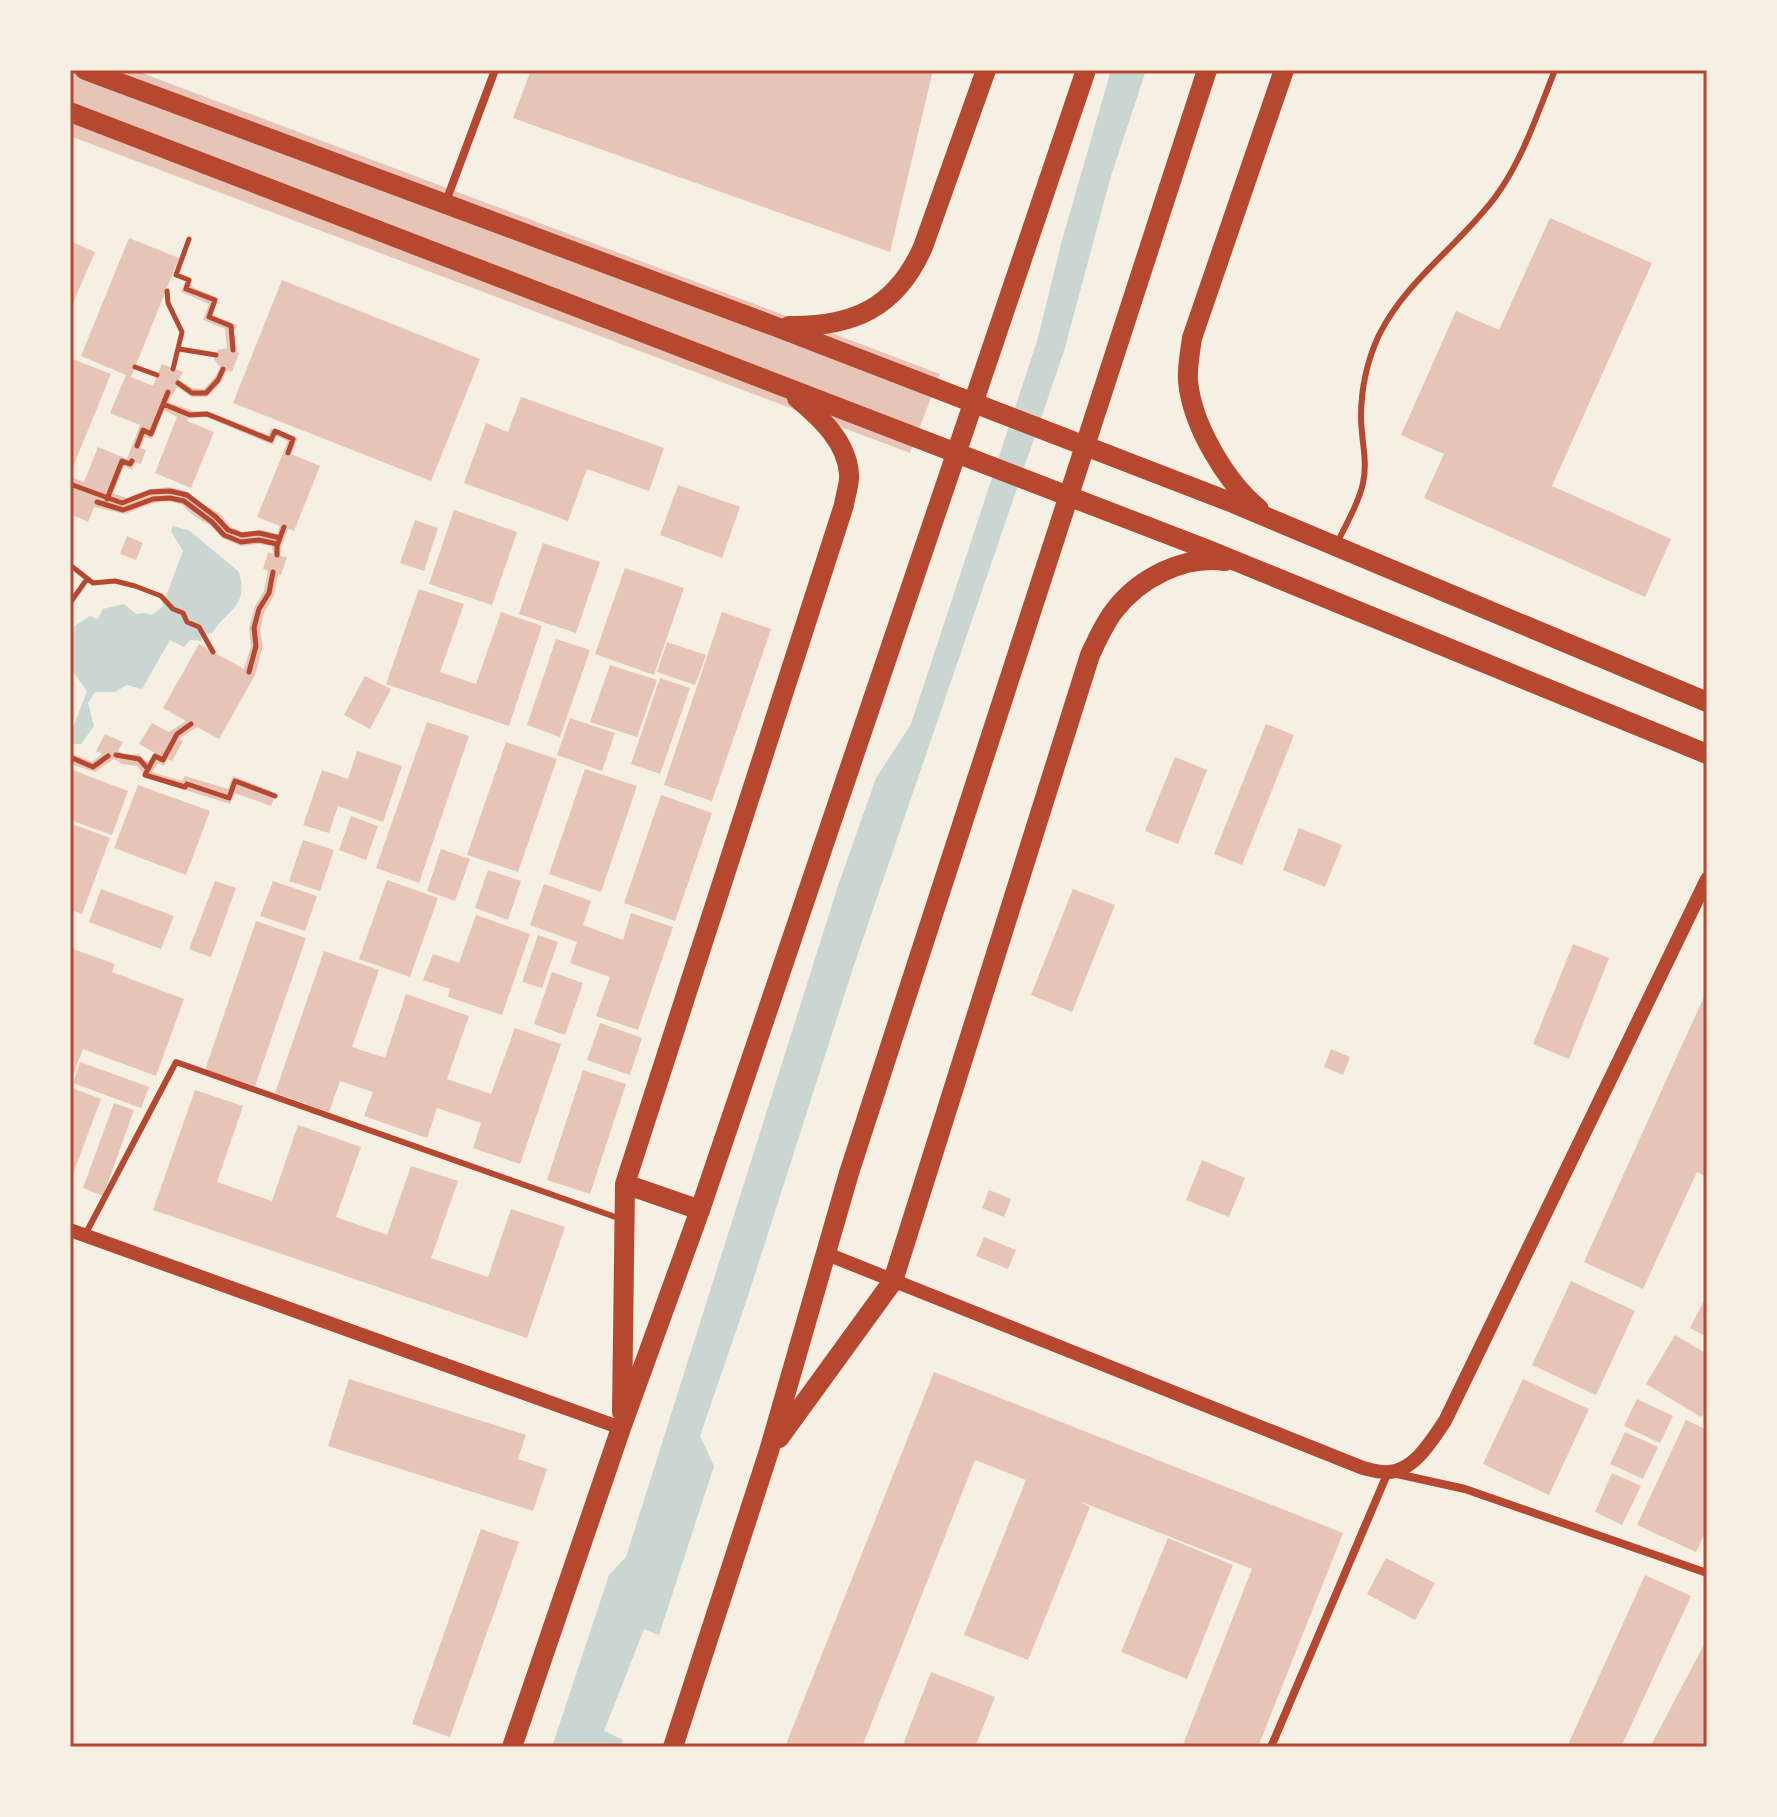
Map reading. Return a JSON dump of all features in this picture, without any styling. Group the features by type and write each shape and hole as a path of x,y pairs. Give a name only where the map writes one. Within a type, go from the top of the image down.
{"main road":[{"path":"85,70 774,326 1148,470 1336,545 1707,702"},
{"path":"774,326 814,327 851,319 888,298 905,280 923,247 986,70"},
{"path":"512,1747 621,1428 700,1210 1086,70"},
{"path":"673,1747 769,1451 849,1173 1207,70"},
{"path":"1271,519 1240,490 1213,452 1192,399 1188,368 1192,338 1284,70"},
{"path":"70,112 1244,564 1707,754"},
{"path":"621,1428 625,1184 844,505 849,476 844,451 830,430 816,414 773,382"},
{"path":"769,1451 893,1281 1090,655 1102,630 1135,590 1174,567 1203,561 1244,564"},
{"path":"625,1184 700,1210"}],"street":[{"path":"445,205 495,70"},
{"path":"1271,1747 1388,1472 1412,1463 1445,1421 1707,879"},
{"path":"70,1230 621,1428"},
{"path":"827,1254 1363,1468 1465,1489 1707,1573"}],"lane":[{"path":"1336,545 1363,485 1366,458 1361,417 1365,370 1380,333 1406,293 1476,221 1511,174 1555,70"},
{"path":"85,1235 176,1062 625,1221"}],"path":[{"path":"189,239 176,275 189,280 186,289 215,300 209,317 231,326 233,350"},
{"path":"167,291 168,303 182,332 173,369"},
{"path":"179,349 216,355"},
{"path":"135,367 157,375"},
{"path":"178,383 192,393 206,393 223,369"},
{"path":"137,446 143,430 151,434 168,392"},
{"path":"163,404 190,415 207,414 271,440 275,431 293,439 288,453"},
{"path":"107,499 122,461 130,464 132,461"},
{"path":"70,484 122,503 150,492 170,491 187,495 228,530 242,535 259,533 279,541"},
{"path":"97,502 123,510 153,499 184,501 224,535 241,542 279,541"},
{"path":"277,555 284,527"},
{"path":"70,565 93,583 115,581 163,597 173,609 183,613 187,622 199,627 213,652"},
{"path":"249,672 256,646 254,628 259,609 269,593 273,572"},
{"path":"70,603 87,579"},
{"path":"191,724 177,734 163,760 155,756 145,775 185,787 187,784 229,798 235,781 275,796"},
{"path":"116,755 139,759 148,769"},
{"path":"70,757 93,767 108,756"}],"shaded area":[{"path":"1111,70 1146,70 1111,176 1064,351 854,965 700,1436 714,1466 659,1635 644,1629 604,1731 623,1740 620,1747 552,1747 609,1575 626,1557 838,886 876,778 911,724 1038,338 1061,244"},
{"path":"173,526 190,531 239,572 239,600 212,633 204,635 201,641 190,640 184,647 170,640 142,689 127,685 115,692 95,692 88,703 94,726 81,744 70,744 70,735 87,691 70,668 70,629 90,616 98,619 103,609 124,604 136,614 152,615 162,607 183,551 171,531"}],"building":[{"path":"70,70 134,70 940,374 910,453 70,136"},
{"path":"531,70 933,70 890,252 513,118"},
{"path":"1550,218 1652,263 1552,486 1671,539 1645,597 1424,498 1444,454 1401,435 1456,311 1499,330"},
{"path":"129,238 179,258 131,377 153,386 162,364 183,372 179,380 192,388 204,389 215,377 220,368 214,359 218,350 227,348 225,329 203,320 209,304 181,292 185,282 192,285 218,298 212,315 237,325 234,332 239,353 232,372 227,370 222,381 207,397 192,397 177,387 168,402 193,411 207,411 268,435 271,428 298,438 291,454 320,466 294,531 288,529 281,548 280,556 287,557 281,575 278,574 274,595 264,613 260,630 263,646 255,675 219,739 197,727 179,739 183,741 172,761 167,759 164,766 158,763 152,772 182,781 185,776 228,789 233,776 276,793 271,806 235,793 230,804 143,777 137,766 122,764 114,759 95,772 70,764 70,753 92,762 102,754 96,751 105,734 123,742 118,751 125,755 139,754 149,763 155,753 139,744 152,723 169,732 186,721 163,708 199,644 244,669 251,646 249,628 255,606 264,591 268,571 263,569 268,552 273,554 272,546 241,546 222,538 181,504 168,501 153,503 125,514 94,507 88,522 70,514 72,477 84,482 98,447 127,459 140,425 110,413 126,375 81,356","holes":["164,410 177,417 155,473 191,488 214,432 187,421 188,418 206,417 273,445 276,436 288,441 257,517 280,526 277,534 262,530 243,532 231,527 220,514 188,492 169,487 151,489 126,498 113,493 124,466 132,470 135,462 141,464 146,450 141,448 145,437 152,439"]},
{"path":"70,241 95,252 70,310"},
{"path":"282,280 480,359 431,481 233,403"},
{"path":"70,358 111,374 70,474"},
{"path":"521,397 664,448 649,491 587,469 568,521 464,483 486,423 508,432"},
{"path":"678,485 740,507 722,558 660,535"},
{"path":"454,510 517,532 492,605 429,584"},
{"path":"415,520 438,528 424,571 400,563"},
{"path":"127,536 143,543 136,560 120,554"},
{"path":"543,543 600,562 576,633 519,614"},
{"path":"625,568 684,588 654,675 595,654"},
{"path":"419,589 464,604 440,672 476,684 501,612 542,626 509,726 386,684"},
{"path":"722,612 771,629 712,801 664,785"},
{"path":"556,639 590,650 560,737 527,725"},
{"path":"667,642 706,655 695,685 657,672"},
{"path":"610,665 657,680 637,737 590,722"},
{"path":"365,676 391,689 370,729 344,715"},
{"path":"660,678 690,688 660,774 631,764"},
{"path":"570,718 615,733 602,771 557,755"},
{"path":"427,722 469,736 419,883 376,868"},
{"path":"1266,724 1294,735 1242,865 1214,854"},
{"path":"506,742 557,759 518,872 467,855"},
{"path":"357,751 402,766 383,822 338,806 329,833 303,825 322,770 348,779"},
{"path":"1175,757 1207,770 1178,844 1145,831"},
{"path":"70,769 128,791 112,835 70,820"},
{"path":"585,769 637,786 601,892 549,874"},
{"path":"138,785 210,811 186,875 114,848"},
{"path":"661,795 712,813 675,921 624,903"},
{"path":"351,816 378,826 366,860 339,850"},
{"path":"70,823 110,838 82,914 70,909"},
{"path":"1299,828 1342,845 1325,887 1283,870"},
{"path":"303,840 334,850 320,891 289,881"},
{"path":"441,849 470,859 455,901 427,891"},
{"path":"488,870 521,881 508,920 475,908"},
{"path":"387,880 438,898 410,977 359,959"},
{"path":"215,881 236,888 211,957 189,949"},
{"path":"273,881 317,896 305,931 260,916"},
{"path":"544,884 591,901 583,925 623,940 631,913 673,927 638,1030 596,1016 610,977 570,963 577,942 530,925"},
{"path":"101,889 174,916 161,949 89,922"},
{"path":"1073,889 1115,905 1072,1012 1031,995"},
{"path":"476,915 530,934 502,1015 448,997 450,989 423,980 433,954 459,963"},
{"path":"256,921 306,938 255,1086 205,1070"},
{"path":"538,935 558,942 542,988 522,982"},
{"path":"1573,944 1609,958 1569,1059 1533,1044"},
{"path":"70,948 115,964 112,972 184,999 156,1076 83,1049 70,1083"},
{"path":"324,951 379,970 352,1047 385,1058 406,994 469,1016 447,1079 491,1094 515,1028 561,1044 520,1164 473,1148 481,1123 437,1108 427,1138 364,1116 373,1092 340,1081 329,1112 275,1093"},
{"path":"552,972 583,983 565,1035 534,1024"},
{"path":"1707,990 1707,1177 1697,1172 1643,1289 1584,1262"},
{"path":"600,1023 642,1038 630,1075 587,1060"},
{"path":"1331,1049 1350,1057 1343,1075 1324,1067"},
{"path":"80,1062 149,1087 141,1108 73,1083"},
{"path":"583,1070 626,1084 590,1194 547,1180"},
{"path":"70,1087 101,1099 70,1182"},
{"path":"195,1090 243,1106 217,1182 272,1201 298,1125 361,1147 336,1217 387,1235 411,1166 458,1181 431,1258 488,1277 511,1209 565,1227 527,1338 153,1210"},
{"path":"114,1103 134,1110 103,1196 83,1188"},
{"path":"1202,1160 1245,1178 1229,1217 1186,1200"},
{"path":"989,1190 1011,1199 1004,1217 982,1208"},
{"path":"984,1237 1016,1250 1008,1269 976,1256"},
{"path":"1571,1281 1635,1311 1596,1395 1532,1365"},
{"path":"1707,1295 1707,1337 1690,1328"},
{"path":"1675,1335 1707,1354 1707,1408 1701,1417 1646,1384"},
{"path":"934,1372 1343,1533 1258,1747 1182,1747 1252,1569 1079,1501 1090,1507 1028,1660 964,1635 1026,1480 975,1460 862,1747 785,1747"},
{"path":"349,1379 526,1435 518,1459 547,1469 533,1511 328,1446"},
{"path":"1523,1379 1589,1409 1549,1495 1483,1464"},
{"path":"1637,1399 1673,1416 1660,1443 1624,1426"},
{"path":"1686,1420 1707,1430 1707,1529 1696,1552 1637,1525"},
{"path":"1625,1432 1658,1447 1643,1479 1610,1464"},
{"path":"1612,1473 1641,1486 1622,1525 1595,1512"},
{"path":"481,1529 519,1542 450,1737 412,1724"},
{"path":"1168,1538 1233,1565 1187,1679 1121,1652"},
{"path":"1386,1558 1435,1583 1415,1620 1367,1594"},
{"path":"1645,1575 1691,1596 1621,1747 1567,1747"},
{"path":"1707,1639 1707,1747 1650,1747"},
{"path":"931,1672 995,1697 975,1747 902,1747"}]}
